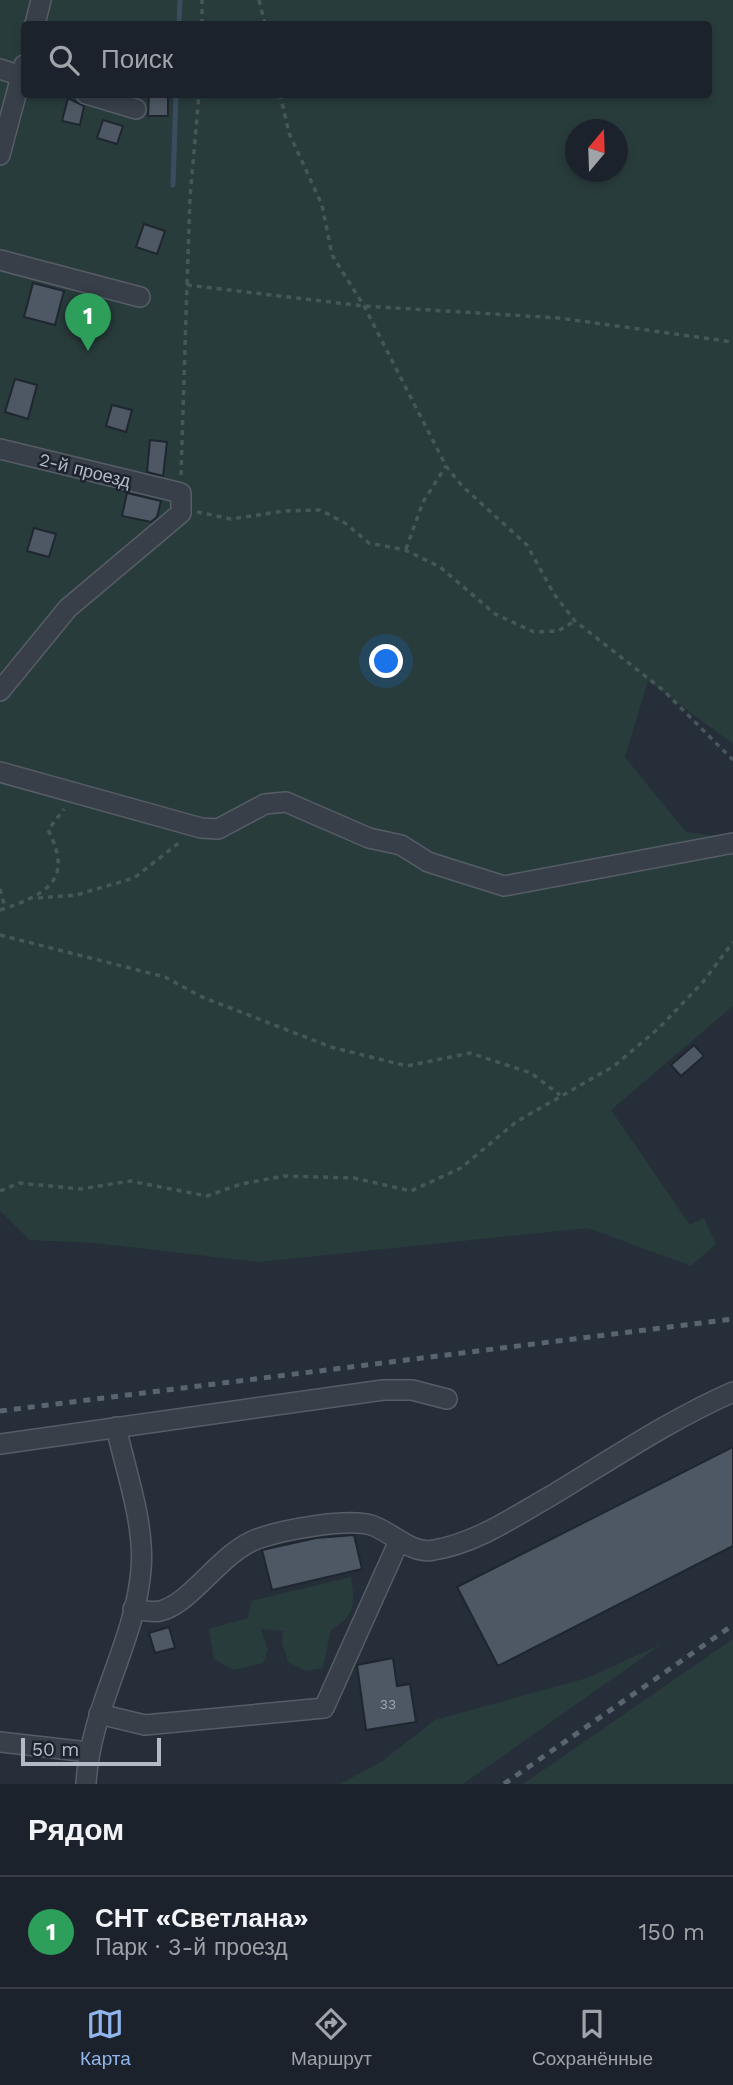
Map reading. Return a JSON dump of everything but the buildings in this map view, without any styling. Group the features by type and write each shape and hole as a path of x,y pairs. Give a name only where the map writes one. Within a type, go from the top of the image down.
{"street":[{"path":"36,21 41,0"},
{"path":"0,69 21,72"},
{"path":"0,155 21,83"},
{"path":"99,98 136,109"},
{"path":"0,260 140,297"},
{"name":"2-й проезд","path":"0,449 176,492"},
{"path":"0,691 68,608 181,513 176,492"},
{"path":"0,772 201,828 218,829 265,804 286,802 369,838 401,845 428,862 504,886 733,843"},
{"path":"0,1444 383,1390 412,1390 447,1399"},
{"path":"133,1609 159,1612 180,1601 231,1554 257,1539 345,1521 373,1525 400,1541 430,1551 463,1543 496,1528 667,1427 733,1392"},
{"path":"86,1784 88,1752 133,1609 141,1570 138,1537 116,1427"},
{"path":"99,1714 145,1725 324,1708 400,1541"},
{"path":"0,1742 88,1752"}],"path":[{"path":"202,0 202,21"},
{"path":"260,0 264,21"},
{"path":"176,492 190,198 199,98"},
{"path":"281,98 289,133 322,205 332,255 363,306 446,466 462,486 527,545 554,594 575,621 663,690 733,760"},
{"path":"187,285 363,306 559,318 733,342"},
{"path":"405,550 423,502 446,466"},
{"path":"181,513 202,512 230,519 284,511 320,510 345,523 369,543 405,550 440,567 495,614 534,632 558,631 575,621"},
{"path":"36,898 58,875 59,851 48,830 61,809 72,807"},
{"path":"0,890 3,909 36,898 76,895 134,878 201,828"},
{"path":"0,935 165,977 202,997 331,1046 407,1066 470,1053 531,1073 560,1095"},
{"path":"0,1191 19,1183 81,1189 131,1181 206,1196 242,1184 284,1176 354,1178 411,1191 461,1168 516,1122 614,1066 659,1028 703,982 733,942"}],"shaded area":[{"path":"0,0 733,0 733,744 648,681 625,757 686,832 733,838 733,1006 611,1110 690,1225 704,1218 716,1244 691,1266 588,1228 259,1262 95,1243 30,1240 0,1211"},
{"path":"351,1577 352,1608 345,1619 331,1630 323,1668 306,1671 288,1662 282,1643 283,1631 261,1629 268,1650 263,1663 233,1670 214,1659 209,1629 248,1618 251,1601"},
{"path":"733,1639 733,1784 523,1784"},
{"path":"662,1644 463,1784 340,1784 381,1762 435,1720 587,1678"}],"waterway":[{"path":"179,21 180,0"},
{"path":"173,185 176,98"}],"railway":[{"path":"0,1411 733,1319"},
{"path":"504,1784 733,1625"}],"place":[{"name":"СНТ «Светлана»","path":"88,351"}]}
